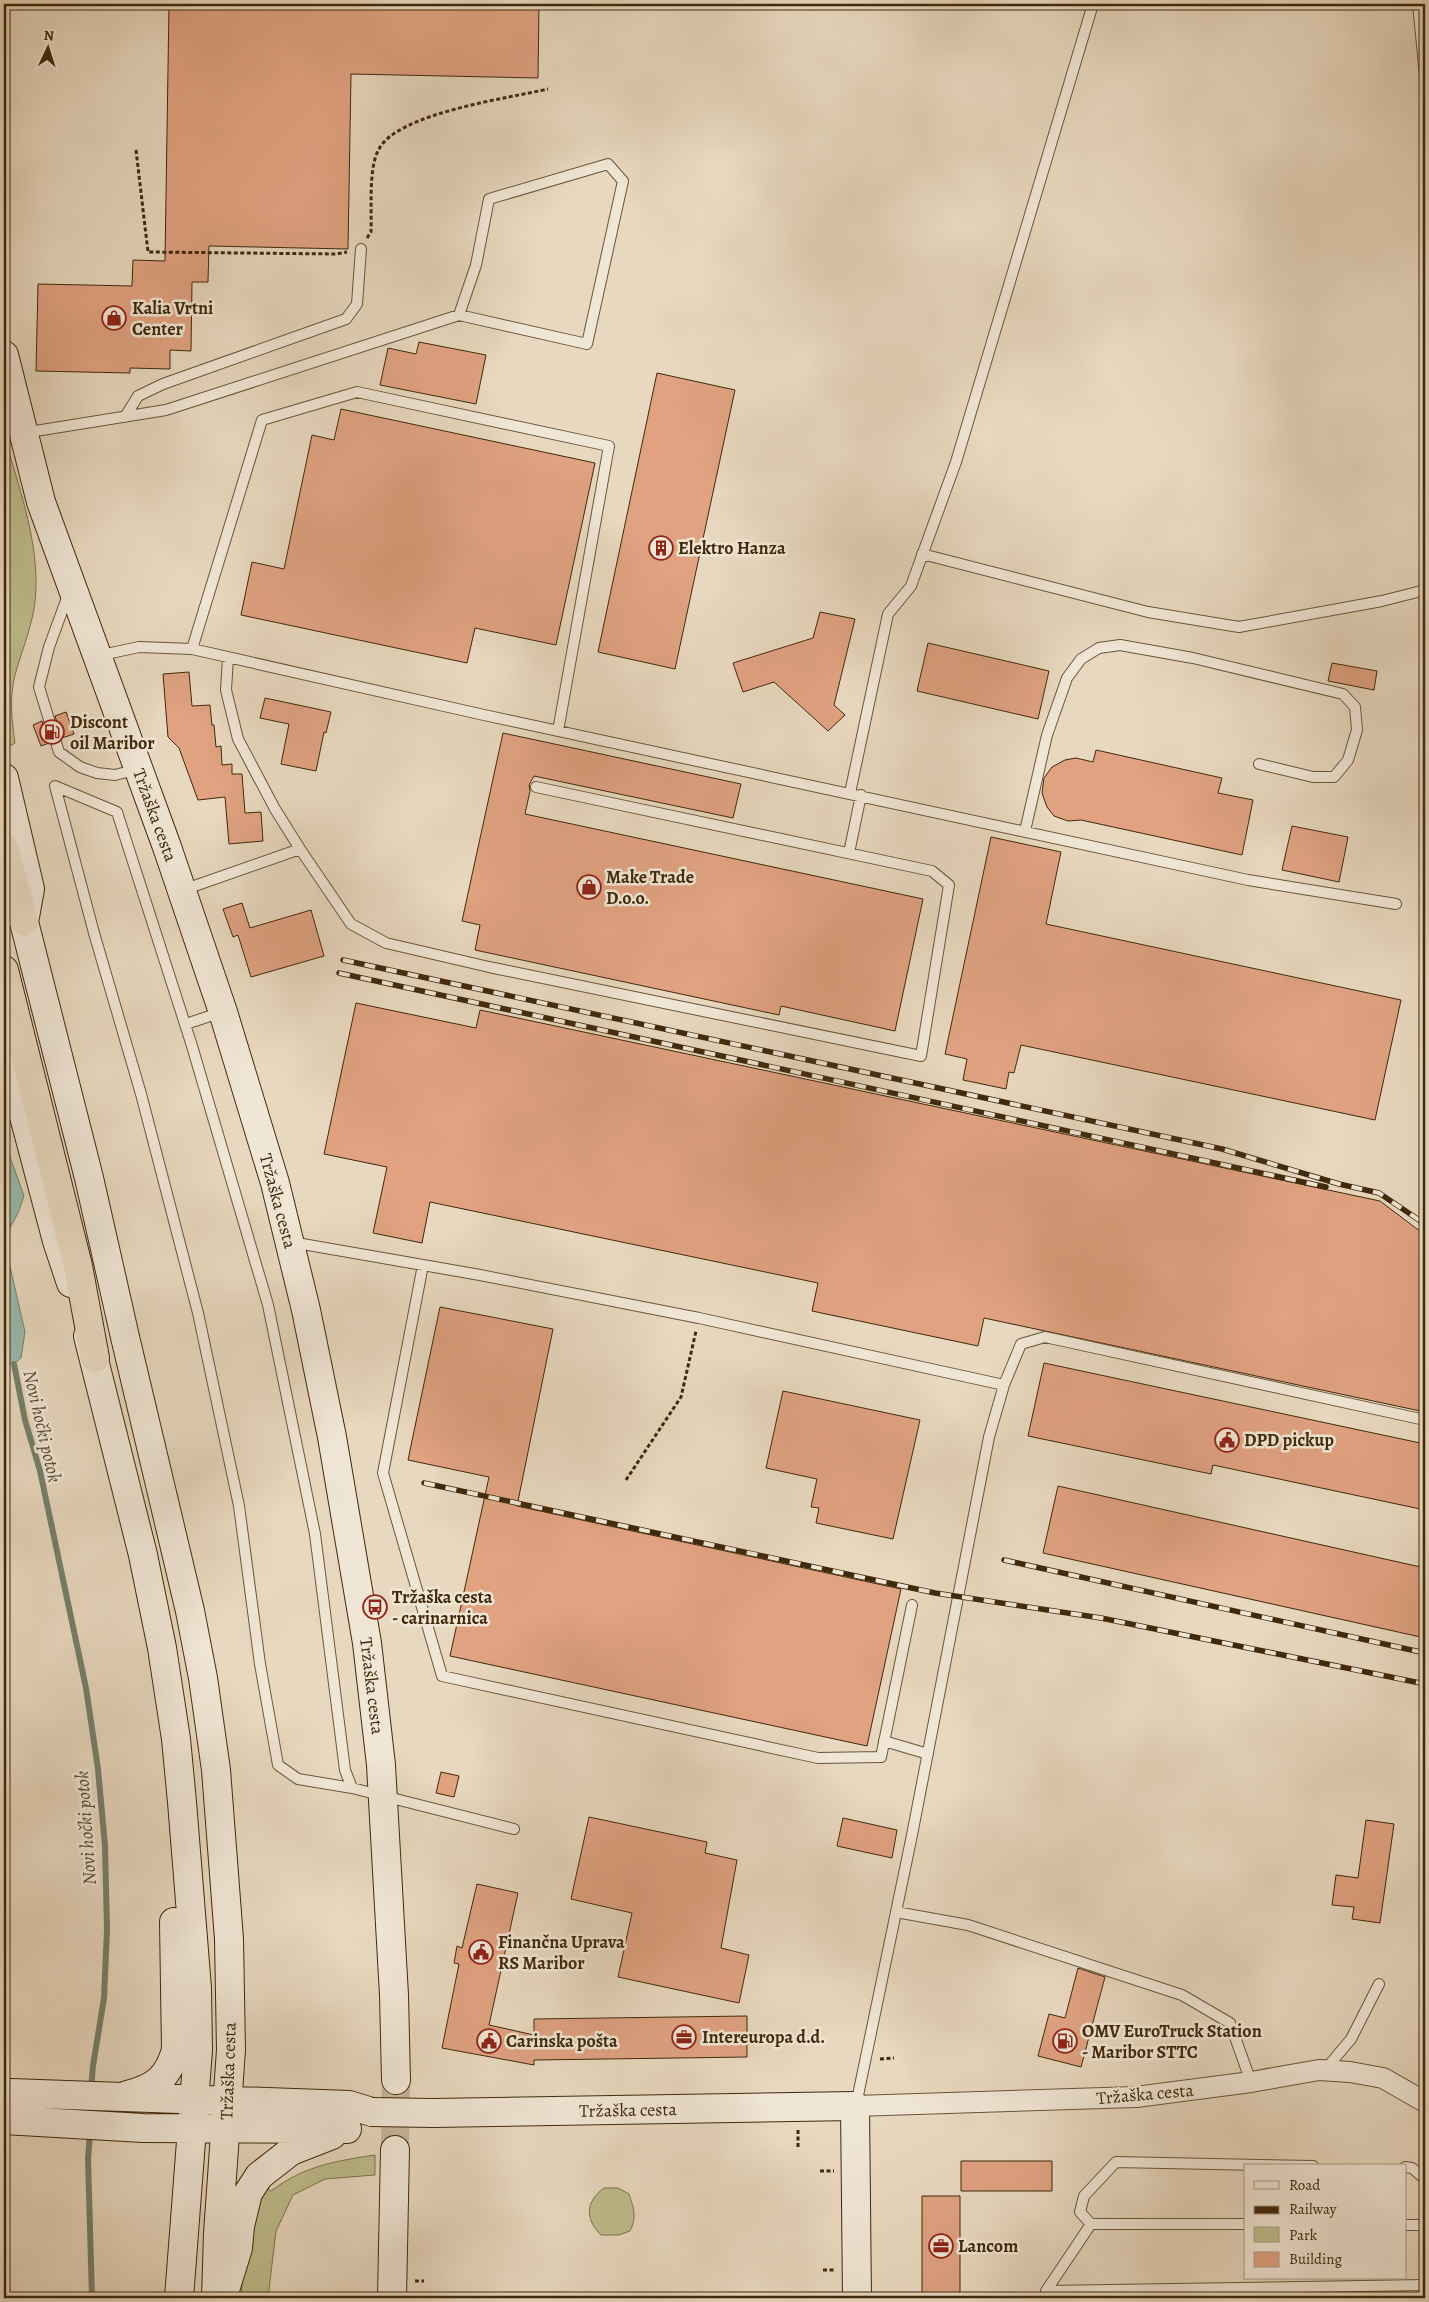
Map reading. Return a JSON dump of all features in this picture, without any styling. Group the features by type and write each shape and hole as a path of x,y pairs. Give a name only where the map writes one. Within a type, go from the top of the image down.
{"highway":[{"path":"4,846 24,922"},
{"path":"4,970 78,1266 95,1358"}],"street":[{"name":"Tržaška cesta","path":"4,355 22,433 41,502 182,891 223,1012 275,1184 289,1242 332,1437 367,1643 384,1796 396,2080"},
{"name":"Tržaška cesta","path":"4,778 30,888 24,922 89,1178 124,1337 190,1611 203,1678 216,1770 227,1890 231,2050 218,2233 216,2298"},
{"name":"Tržaška cesta","path":"4,1041 57,1241 95,1358 143,1555 162,1648 176,1738 197,1988 198,2050 179,2298"},
{"path":"124,2096 150,2087 165,2075 172,2064 176,2050 174,1909 188,1871"},
{"name":"Tržaška cesta","path":"4,2095 10,2093 60,2094 349,2105 372,2112 433,2113 856,2106 1136,2097 1251,2082 1324,2070 1384,2078 1425,2102"},
{"path":"856,2106 857,2298"},
{"path":"222,2298 238,2248 240,2226 248,2193 259,2176 291,2150 347,2129 372,2112"},
{"path":"4,2120 60,2125 192,2129"},
{"name":"Tržaška cesta","path":"192,2129 347,2129"},
{"path":"392,2298 395,2150"}],"lane":[{"path":"849,853 855,794 888,614 911,586 956,462 1093,4"},
{"path":"1418,4 1425,76"},
{"path":"22,433 166,410 459,316 586,344 623,181 608,164 488,199 476,266 459,316"},
{"path":"125,417 138,396 163,384 346,320 357,304 361,249"},
{"path":"192,649 262,420 357,392 609,446 558,731"},
{"path":"922,554 1148,612 1239,627 1382,601 1425,590"},
{"path":"71,587 49,647 39,687 59,752 80,767 97,773 115,776 138,769"},
{"path":"1025,831 1047,735 1068,678 1081,659 1099,648 1120,645 1212,663 1343,694 1355,708 1357,730 1348,760 1334,776 1313,777 1259,764"},
{"path":"96,656 110,651 139,646 192,649 558,731 1248,880 1396,904"},
{"path":"228,658 226,690 238,739 275,809 351,924 386,943 489,968 921,1056 949,885 932,871 536,787"},
{"path":"352,1788 345,1770 315,1534 268,1305 186,1024 116,812 55,786 94,933 141,1094 198,1313 239,1506 260,1664 278,1765 298,1779 352,1788 514,1829"},
{"path":"182,891 300,849"},
{"path":"186,1024 223,1012"},
{"path":"289,1242 423,1265 699,1318 1004,1385"},
{"path":"423,1265 383,1473 442,1676 818,1758 881,1757 912,1605"},
{"path":"856,2106 928,1754 989,1437 1004,1385 1021,1344 1045,1337 1425,1420"},
{"path":"884,1741 928,1754"},
{"path":"896,1912 968,1925 1182,1996 1230,2022 1251,2082"},
{"path":"1324,2070 1351,2039 1379,1984"},
{"path":"1244,2165 1116,2162 1084,2196 1080,2212 1091,2224 1244,2224"},
{"path":"1406,2167 1412,2168 1425,2179"},
{"path":"1091,2224 1046,2291 1425,2285"},
{"path":"1406,2225 1425,2225"}],"path":[{"path":"136,150 148,252 337,254 361,249 371,232 373,169 379,148 398,130 428,116 548,89"},
{"path":"626,1480 681,1397 699,1318"},
{"path":"808,2293 810,2298"}],"green space":[{"path":"4,435 30,529 36,587 34,610 13,684 12,709 15,743 10,746 4,718"},
{"path":"375,2155 375,2175 325,2179 293,2195 276,2231 268,2298 241,2298 246,2236 263,2186 271,2191 308,2170 333,2162"},
{"path":"604,2188 618,2188 629,2194 634,2213 634,2221 630,2231 619,2235 601,2235 592,2223 589,2211 590,2205"}],"shaded area":[{"path":"4,1140 24,1196 18,1213 4,1239"},
{"path":"4,1240 25,1332 21,1358 14,1364 4,1357"}],"building":[{"path":"169,4 539,4 538,78 351,74 348,249 209,246 208,282 192,282 191,351 170,350 170,369 130,368 130,373 36,371 38,284 132,286 133,260 165,261"},
{"path":"419,342 486,355 476,404 380,385 388,348 416,354"},
{"name":"Elektro Hanza","path":"657,373 735,390 675,669 598,652"},
{"path":"341,409 595,463 556,645 475,628 467,663 241,615 252,562 284,569 312,435 334,440"},
{"path":"820,612 855,619 834,705 845,715 828,731 774,682 743,692 733,663 813,638"},
{"path":"928,643 1049,671 1038,719 917,691"},
{"path":"1332,663 1377,671 1374,690 1328,681"},
{"path":"189,672 192,706 210,705 216,747 221,746 222,765 232,764 232,774 242,774 245,813 261,812 263,841 229,844 225,797 198,800 179,748 168,737 163,674"},
{"path":"265,698 331,712 326,733 324,732 316,771 281,764 289,724 260,718"},
{"path":"66,712 74,734 62,738 55,716"},
{"path":"42,721 49,743 41,746 33,725"},
{"path":"503,733 741,784 733,818 534,776 529,785 530,791 525,814 923,899 895,1031 781,1006 779,1015 475,950 480,925 462,921"},
{"path":"1096,750 1222,778 1218,793 1253,800 1242,855 1081,820 1068,821 1054,816 1047,807 1042,793 1044,778 1052,767 1065,760 1076,758 1093,762"},
{"path":"1292,826 1348,837 1339,882 1282,870"},
{"path":"991,837 1061,852 1046,924 1401,1000 1375,1120 1021,1045 1014,1073 1009,1072 1006,1089 963,1080 967,1059 945,1054"},
{"path":"242,903 250,928 311,910 324,956 251,977 238,935 233,937 223,909"},
{"path":"356,1003 476,1028 480,1010 1380,1201 1425,1235 1425,1412 984,1318 978,1346 812,1311 818,1283 430,1202 422,1243 373,1233 387,1167 324,1154"},
{"path":"440,1307 553,1329 517,1506 901,1589 867,1746 450,1656 489,1477 408,1460"},
{"name":"DPD pickup","path":"1044,1363 1425,1444 1425,1510 1213,1465 1211,1474 1028,1436"},
{"path":"783,1391 920,1420 893,1539 816,1523 819,1508 811,1507 817,1479 766,1468"},
{"path":"1058,1486 1425,1568 1425,1638 1043,1553"},
{"path":"441,1772 459,1776 454,1797 436,1793"},
{"path":"589,1817 707,1842 705,1853 737,1860 721,1948 749,1955 739,2003 618,1977 632,1913 571,1899"},
{"path":"843,1818 897,1830 892,1858 837,1846"},
{"path":"1366,1820 1394,1824 1380,1923 1352,1919 1354,1907 1332,1905 1336,1875 1358,1878"},
{"path":"477,1884 518,1893 489,2025 534,2035 534,2019 747,2016 747,2057 534,2060 534,2065 442,2048 459,1964 454,1963 457,1946 462,1948"},
{"path":"1078,1968 1105,1977 1081,2067 1038,2056 1049,2014 1065,2018"},
{"path":"961,2161 1052,2161 1052,2191 961,2191"},
{"name":"Lancom","path":"922,2196 960,2196 960,2295 922,2295"}],"waterway":[{"name":"Novi hočki potok","path":"14,1364 25,1420 40,1471 86,1688 98,1769 105,1846 107,1930 104,1998 91,2089"},
{"name":"Novi hočki potok","path":"90,2132 88,2159 92,2298"}],"tunnel":[{"path":"395,2150 396,2080"}],"railway":[{"path":"343,960 1222,1149 1339,1184 1379,1193 1425,1224"},
{"path":"339,973 1326,1187"},
{"path":"424,1483 935,1593 1101,1618 1425,1684"},
{"path":"1004,1560 1425,1653"}],"place":[{"name":"Kalia Vrtni Center","path":"114,318"},
{"name":"Elektro Hanza","path":"661,548"},
{"name":"Discont oil Maribor","path":"52,732"},
{"name":"Make Trade D.o.o.","path":"589,887"},
{"name":"DPD pickup","path":"1227,1440"},
{"name":"Tržaška cesta - carinarnica","path":"375,1607"},
{"name":"Finančna Uprava RS Maribor","path":"481,1952"},
{"name":"Intereuropa d.d.","path":"684,2037"},
{"name":"Carinska pošta","path":"489,2041"},
{"name":"OMV EuroTruck Station - Maribor STTC","path":"1065,2041"},
{"name":"Lancom","path":"941,2246"}]}
